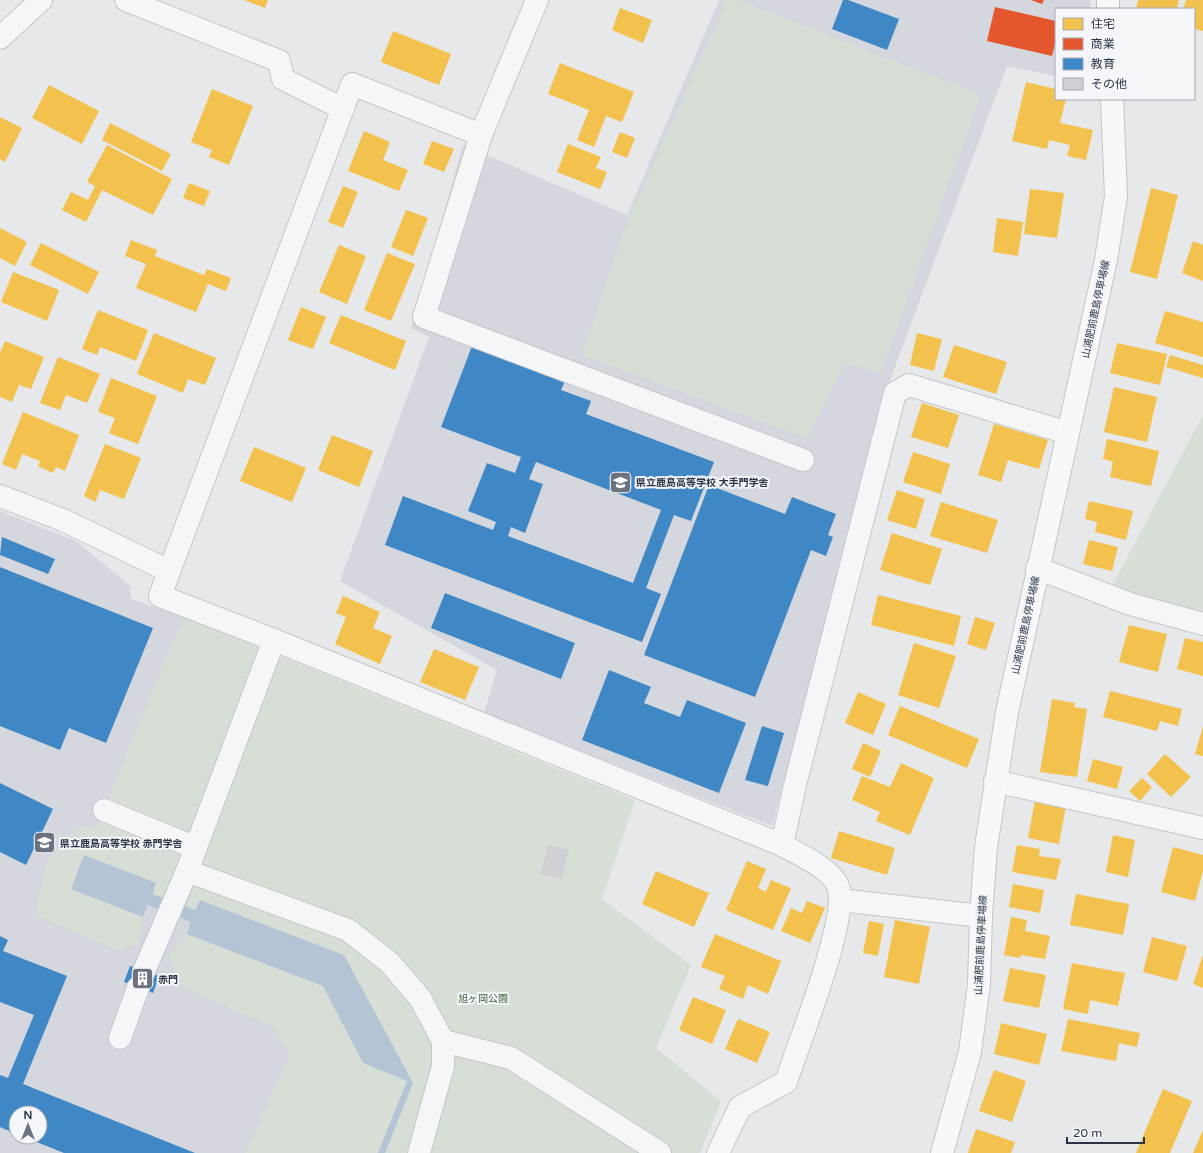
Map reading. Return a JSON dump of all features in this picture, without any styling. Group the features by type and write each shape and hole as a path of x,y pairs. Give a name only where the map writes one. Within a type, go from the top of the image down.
{"main road":[{"name":"山浦肥前鹿島停車場線","path":"942,1153 970,1052 979,984 981,916 986,847 995,781 1007,712 1037,568 1106,260 1116,196 1112,100"}],"street":[{"path":"0,38 41,0"},
{"path":"126,0 279,61 283,79 343,109"},
{"path":"537,0 481,135 424,317 803,460"},
{"path":"481,135 352,84 160,596 274,640 782,845 822,866 838,885 840,900 834,939 786,1082 740,1107 718,1153"},
{"path":"782,845 795,785 895,393 909,385 1068,433"},
{"path":"0,496 63,520 169,571"},
{"path":"1037,568 1130,604 1203,624"},
{"path":"120,1038 141,980 196,848 274,640"},
{"path":"995,781 1203,828"},
{"path":"104,810 196,848"},
{"path":"187,871 348,930 394,968 420,998 443,1041 443,1066 419,1153"},
{"path":"840,900 981,916"},
{"path":"443,1041 511,1058 660,1153"}],"shaded area":[{"name":"県立鹿島高等学校 大手門学舎","path":"719,0 1090,0 1090,8 1055,8 1055,76 1007,66 889,383 772,826 484,713 497,670 340,581 429,337 411,328 463,145 627,215"},
{"name":"県立鹿島高等学校 赤門学舎","path":"0,511 76,541 130,586 131,599 183,617 77,876 331,967 245,1153 0,1153"}],"green space":[{"path":"727,0 738,0 981,95 881,372 844,364 807,438 582,355 625,228"},
{"path":"1203,415 1203,615 1112,586"},
{"name":"旭ヶ岡公園","path":"183,617 635,800 602,899 691,965 656,1048 721,1101 700,1153 245,1153 290,1056 272,1027 178,984 169,954 187,934 322,986 331,967 77,876 84,855 71,889 143,917 139,943 119,951 35,915 47,860 81,825 96,830"}],"water":[{"path":"84,855 156,883 153,894 195,910 200,900 344,955 413,1083 385,1153 378,1153 407,1081 363,1063 323,986 187,934 191,922 148,905 143,917 71,889"}],"building: 住宅":[{"path":"244,0 268,0 265,8"},
{"path":"1138,0 1179,0 1177,8 1136,8"},
{"path":"1186,0 1203,0 1203,31 1195,29 1195,8 1183,8"},
{"path":"620,8 652,20 643,43 612,30"},
{"path":"393,31 451,54 439,85 381,62"},
{"path":"560,63 634,92 622,122 606,116 594,147 577,140 589,110 548,94"},
{"path":"1026,82 1055,89 1055,100 1066,100 1060,123 1093,130 1086,160 1067,156 1070,145 1049,140 1047,149 1012,141"},
{"path":"49,85 99,111 82,144 32,118"},
{"path":"212,89 253,106 229,165 209,157 212,150 191,142"},
{"path":"0,117 22,128 5,162 0,159"},
{"path":"110,123 171,154 162,171 102,140"},
{"path":"364,131 390,142 383,160 408,170 399,191 348,171"},
{"path":"620,132 635,138 627,158 612,152"},
{"path":"432,141 454,149 444,172 423,164"},
{"path":"568,144 601,157 596,168 607,172 600,189 557,172"},
{"path":"107,145 172,179 153,215 102,190 86,222 62,210 71,192 88,200 95,186 87,182"},
{"path":"189,183 210,191 204,206 183,198"},
{"path":"343,186 358,192 343,228 328,222"},
{"path":"1151,188 1178,195 1157,279 1130,272"},
{"path":"1030,189 1064,193 1057,238 1024,234"},
{"path":"406,210 428,218 413,256 391,247"},
{"path":"997,218 1023,222 1018,256 993,252"},
{"path":"0,228 27,242 15,266 0,258"},
{"path":"131,240 157,250 155,256 204,275 207,269 231,278 226,291 208,284 196,312 136,288 146,264 125,256"},
{"path":"1193,241 1203,245 1203,281 1182,273"},
{"path":"41,243 99,272 88,294 30,265"},
{"path":"339,245 366,256 347,304 319,292"},
{"path":"387,253 415,264 391,321 364,310"},
{"path":"13,272 59,290 47,321 1,302"},
{"path":"301,307 326,317 313,349 288,340"},
{"path":"98,310 148,330 136,361 100,347 97,355 82,349"},
{"path":"1165,311 1203,322 1203,357 1155,343"},
{"path":"341,315 406,341 395,370 329,343"},
{"path":"154,333 216,358 205,385 188,379 183,393 137,374"},
{"path":"917,333 942,339 934,371 910,365"},
{"path":"5,341 44,357 31,389 19,385 12,402 0,397 0,353"},
{"path":"1117,343 1167,354 1160,385 1110,373"},
{"path":"954,345 1007,362 996,394 943,377"},
{"path":"1170,355 1203,365 1203,378 1166,367"},
{"path":"58,357 100,374 87,403 66,395 60,410 40,403"},
{"path":"111,378 157,396 138,444 109,433 115,418 98,412"},
{"path":"1114,387 1157,397 1147,442 1104,432"},
{"path":"922,403 959,415 948,448 911,437"},
{"path":"23,412 79,435 65,471 56,467 53,473 38,466 40,461 22,454 16,470 2,464"},
{"path":"994,424 1048,440 1039,469 1008,460 1001,482 978,475"},
{"path":"332,435 373,451 359,487 318,470"},
{"path":"1107,439 1159,451 1151,486 1110,477 1113,462 1103,459"},
{"path":"105,444 141,458 124,499 100,490 95,502 84,496"},
{"path":"254,447 306,468 292,502 240,481"},
{"path":"913,452 950,464 941,494 903,482"},
{"path":"897,490 925,499 916,529 887,520"},
{"path":"1089,501 1133,511 1126,540 1095,532 1097,522 1085,519"},
{"path":"941,502 998,520 987,553 930,536"},
{"path":"892,533 942,549 930,585 880,570"},
{"path":"1089,540 1118,547 1112,571 1083,564"},
{"path":"878,595 961,616 954,646 871,625"},
{"path":"343,596 380,612 373,628 392,636 380,664 335,644 346,617 336,613"},
{"path":"975,617 995,623 986,650 967,644"},
{"path":"1129,625 1167,634 1158,672 1119,662"},
{"path":"1185,638 1203,642 1203,676 1177,669"},
{"path":"914,643 956,656 939,708 898,695"},
{"path":"434,649 479,667 465,700 420,682"},
{"path":"1110,691 1182,709 1178,726 1160,721 1157,731 1103,717"},
{"path":"858,692 886,704 873,735 845,723"},
{"path":"1052,699 1075,703 1074,707 1087,709 1077,777 1040,772"},
{"path":"900,706 979,739 967,768 888,735"},
{"path":"1203,726 1203,756 1195,754"},
{"path":"863,743 881,751 870,777 852,769"},
{"path":"1165,754 1191,777 1171,797 1147,774"},
{"path":"1093,759 1123,767 1117,789 1087,781"},
{"path":"901,763 934,778 910,835 876,821 880,812 852,800 862,776 890,787"},
{"path":"1142,778 1152,787 1140,801 1129,791"},
{"path":"1035,800 1066,806 1059,844 1028,838"},
{"path":"839,831 895,848 887,875 831,858"},
{"path":"1113,835 1135,840 1128,877 1106,872"},
{"path":"1017,845 1040,849 1039,856 1061,859 1056,880 1012,872"},
{"path":"1173,847 1203,855 1203,871 1195,901 1161,892"},
{"path":"747,861 766,869 758,888 766,892 771,880 791,888 773,930 726,910"},
{"path":"656,871 709,893 694,927 642,904"},
{"path":"1013,884 1044,890 1040,913 1009,907"},
{"path":"1076,894 1129,904 1123,935 1070,925"},
{"path":"807,901 825,908 810,943 781,931 791,908 802,913"},
{"path":"1011,917 1027,920 1025,931 1050,936 1045,959 1021,955 1020,958 1004,955"},
{"path":"895,920 930,927 919,984 884,977"},
{"path":"869,921 884,924 878,956 863,953"},
{"path":"715,934 781,961 768,994 748,985 743,999 719,989 725,976 701,967"},
{"path":"1152,937 1187,946 1177,981 1143,972"},
{"path":"1203,955 1203,988 1193,984"},
{"path":"1072,963 1125,973 1118,1006 1090,1000 1088,1014 1063,1009"},
{"path":"1010,968 1046,975 1039,1008 1003,1001"},
{"path":"693,997 726,1010 712,1044 679,1030"},
{"path":"738,1019 770,1032 757,1063 725,1049"},
{"path":"1068,1019 1140,1033 1137,1047 1119,1043 1116,1061 1061,1051"},
{"path":"1001,1023 1047,1034 1039,1065 994,1054"},
{"path":"994,1070 1026,1081 1012,1122 979,1111"},
{"path":"1163,1089 1192,1101 1170,1153 1136,1153"},
{"path":"976,1129 1015,1142 1011,1153 968,1153"},
{"path":"1203,1130 1203,1153 1193,1153"}],"building: 商業":[{"path":"1031,0 1044,0 1042,4"},
{"path":"995,7 1055,21 1055,43 1052,56 987,41"}],"building: 教育":[{"path":"843,0 848,0 899,19 887,50 832,29"},
{"path":"472,346 565,381 561,390 591,401 586,414 714,462 691,521 674,515 646,588 661,594 642,642 385,545 403,496 493,530 496,522 468,511 487,463 515,473 521,457 441,427","holes":["536,462 661,510 633,583 508,536 511,527 525,533 543,484 529,479"]},
{"path":"709,485 785,514 792,497 836,514 828,535 833,537 826,556 811,550 755,697 644,655"},
{"path":"2,537 55,559 48,574 0,555"},
{"path":"0,567 153,628 106,743 69,728 60,750 0,726"},
{"path":"445,593 575,643 561,679 431,628"},
{"path":"609,670 651,687 644,703 680,717 687,700 746,723 719,793 582,740"},
{"path":"762,726 784,733 768,786 745,780"},
{"path":"0,783 53,809 26,865 0,852"},
{"path":"0,936 8,940 3,951 67,976 23,1084 195,1153 64,1153 44,1145 48,1145 48,1105 8,1105 8,1130 0,1127 0,1075 8,1078 34,1015 0,1002"},
{"name":"赤門","path":"130,966 159,976 153,993 124,982"}],"building: その他":[{"path":"548,845 569,850 562,879 541,874"}],"place":[{"name":"県立鹿島高等学校 大手門学舎","path":"620,482"},
{"name":"県立鹿島高等学校 赤門学舎","path":"45,843"},
{"name":"赤門","path":"142,979"}]}
